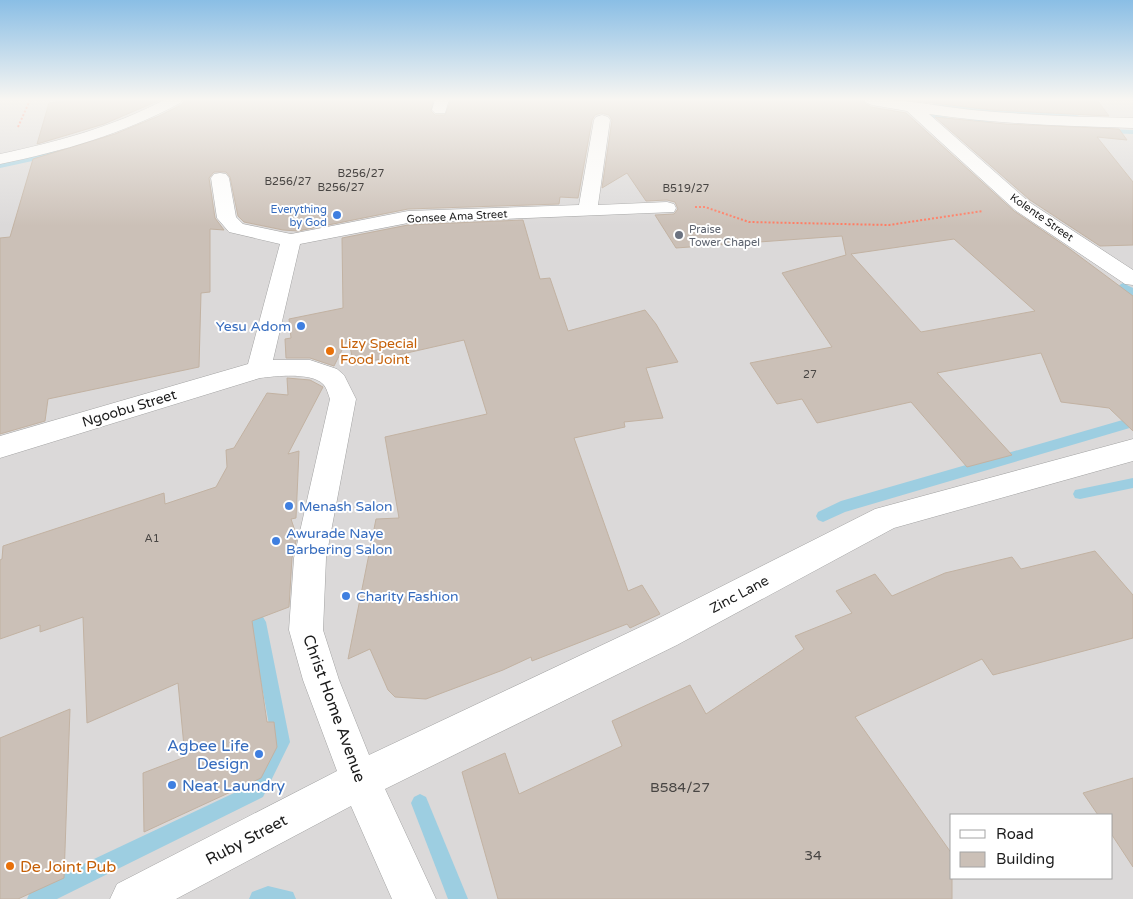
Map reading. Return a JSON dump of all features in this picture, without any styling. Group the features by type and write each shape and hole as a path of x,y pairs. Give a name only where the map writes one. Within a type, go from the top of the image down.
{"street":[{"path":"0,159 72,142"},
{"path":"588,211 599,142"},
{"name":"Kolente Street","path":"951,142 1022,206 1133,279"},
{"path":"220,178 227,218 236,228 291,240 259,369"},
{"name":"Gonsee Ama Street","path":"291,240 408,218 667,208"},
{"name":"Christ Home Avenue","path":"259,369 297,367 321,372 334,380 343,399 310,558 306,630 321,680 360,780 414,899"},
{"name":"Ngoobu Street","path":"0,447 259,369"},
{"name":"Zinc Lane","path":"360,780 666,633 886,518 1133,450"},
{"name":"Ruby Street","path":"132,899 360,780"}],"path":[{"path":"667,208 705,207 749,222 889,225 1022,206"}],"shaded area":[{"path":"0,142 1133,142 1133,899 0,899"}],"building":[{"path":"89,142 588,142 578,198 560,197 559,204 408,209 298,231 244,222 238,216 230,177 226,172 214,172 209,178 215,218 224,230 210,229 210,292 201,293 199,367 48,399 45,421 0,434 0,238 10,237 33,159"},
{"path":"609,142 938,142 1014,211 1067,247 1133,296 1133,431 1109,408 1061,402 1041,353 937,373 1012,455 967,467 911,402 817,423 802,399 777,404 750,363 832,347 782,273 846,255 842,236 676,248 655,215 674,214 678,209 675,202 667,200 646,201 627,173 602,188","holes":["954,239 1035,311 921,332 851,254"]},
{"path":"964,142 1101,142 1133,182 1133,245 1100,246 1030,200"},
{"path":"523,220 540,279 550,278 568,331 645,310 656,324 678,362 646,368 663,418 624,422 625,427 574,438 628,591 642,585 660,614 630,628 627,624 532,661 531,657 503,670 426,699 395,697 388,690 370,649 348,659 376,519 399,518 385,437 487,414 464,340 354,365 348,338 334,366 310,358 286,358 285,339 291,338 289,319 343,308 342,238 408,225"},
{"path":"287,378 310,380 323,387 288,454 299,451 296,518 291,519 297,537 292,558 289,607 252,621 267,722 274,722 277,747 261,778 144,832 143,773 185,757 178,683 87,723 83,617 40,632 40,625 0,639 0,560 2,559 3,546 164,493 165,504 216,487 227,467 226,450 234,448 267,393 288,395"},
{"path":"1095,551 1133,595 1133,638 993,675 982,659 855,717 950,851 952,899 498,899 462,772 505,753 519,794 622,746 612,721 690,685 706,714 804,649 795,636 852,613 836,591 875,574 892,596 945,573 1012,557 1021,569"},
{"path":"70,709 64,878 18,899 0,899 0,738"},
{"path":"1133,778 1133,867 1113,837 1113,814 1097,814 1083,793"}],"waterway":[{"path":"0,166 57,153"},
{"path":"1123,286 1133,293"},
{"path":"823,516 841,507 1133,422"},
{"path":"1080,494 1133,483"},
{"path":"37,899 84,874 257,791 281,742 258,622"},
{"path":"420,803 458,899"},
{"path":"259,899 268,896 286,899"}],"place":[{"name":"Everything by God","path":"337,215"},
{"name":"Praise Tower Chapel","path":"679,235"},
{"name":"Yesu Adom","path":"301,326"},
{"name":"Lizy Special Food Joint","path":"330,351"},
{"name":"Menash Salon","path":"289,506"},
{"name":"Awurade Naye Barbering Salon","path":"276,541"},
{"name":"Charity Fashion","path":"346,596"},
{"name":"Agbee Life Design","path":"259,754"},
{"name":"Neat Laundry","path":"172,785"},
{"name":"De Joint Pub","path":"10,866"}]}
